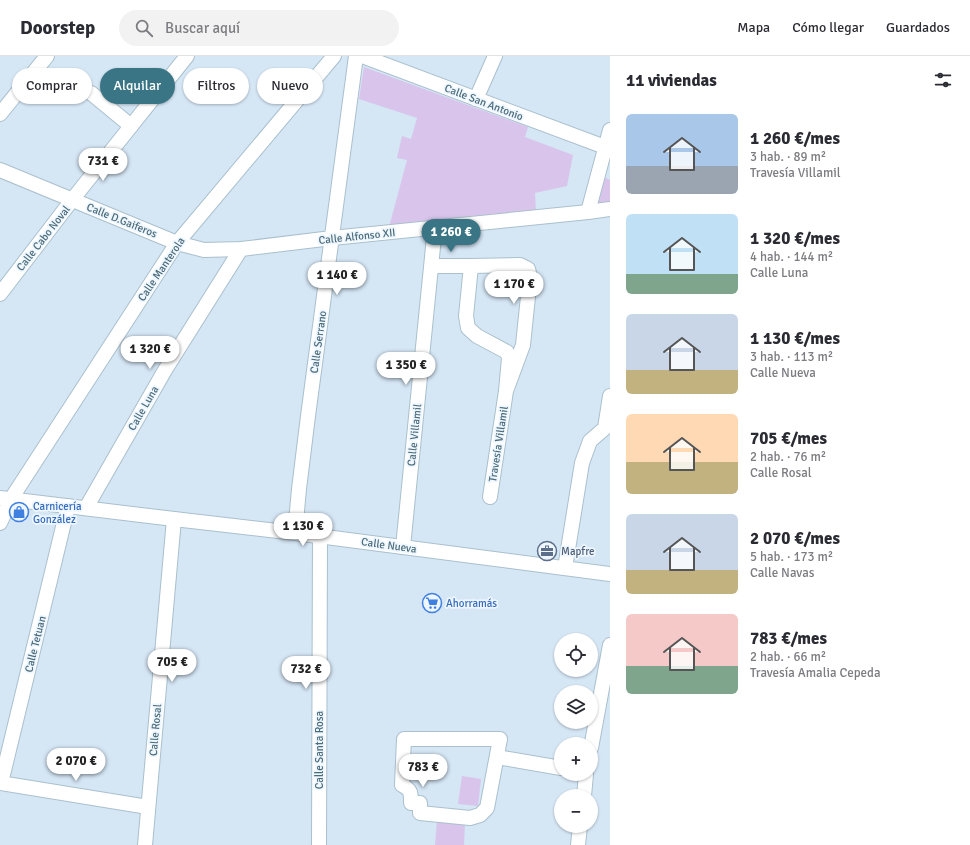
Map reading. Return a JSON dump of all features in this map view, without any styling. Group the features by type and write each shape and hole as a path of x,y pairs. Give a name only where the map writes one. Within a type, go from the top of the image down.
{"street":[{"path":"0,114 47,56"},
{"name":"Calle Cabo Noval","path":"0,294 72,200 187,56"},
{"name":"Calle Manterola","path":"0,523 5,498 177,243 334,56"},
{"name":"Calle Serrano","path":"296,533 299,489 356,56"},
{"name":"Calle San Antonio","path":"362,56 605,147"},
{"path":"476,99 495,56"},
{"path":"92,94 131,126"},
{"path":"588,212 610,130"},
{"name":"Calle D.Gaiferos","path":"0,170 177,243"},
{"name":"Calle Alfonso XII","path":"177,243 204,250 241,249 610,209"},
{"name":"Calle Villamil","path":"403,547 435,227"},
{"name":"Calle Luna","path":"86,508 165,370 241,249"},
{"name":"Travesía Villamil","path":"432,266 520,265 528,269 530,278 523,345 506,391"},
{"name":"Travesía Villamil","path":"471,266 466,316 468,328 477,336 507,352 509,358 506,391 490,497"},
{"path":"565,568 582,463 590,441 605,428 610,396"},
{"name":"Calle Nueva","path":"5,498 320,536 610,574"},
{"name":"Calle Tetuan","path":"0,783 68,506"},
{"name":"Calle Rosal","path":"145,845 174,519"},
{"name":"Calle Santa Rosa","path":"319,845 320,536"},
{"path":"593,737 610,645"},
{"path":"404,739 500,739 497,757 487,808 480,815 470,818 420,813 420,803 411,803 411,793 408,788 402,785 404,739"},
{"path":"497,757 554,767"},
{"path":"0,783 148,807"},
{"path":"578,845 579,833"}],"shaded area":[{"path":"0,56 610,56 610,845 0,845"},
{"path":"364,67 528,127 525,137 573,155 567,186 535,193 536,213 389,227 407,160 397,158 402,136 411,139 417,118 359,99"},
{"path":"604,177 610,180 610,209 588,212"},
{"path":"462,776 481,779 478,806 458,804"},
{"path":"437,820 465,822 464,845 435,845"}],"place":[{"name":"Carnicería González","path":"19,512"},
{"name":"Mapfre","path":"547,551"},
{"name":"Ahorramás","path":"432,603"}]}
